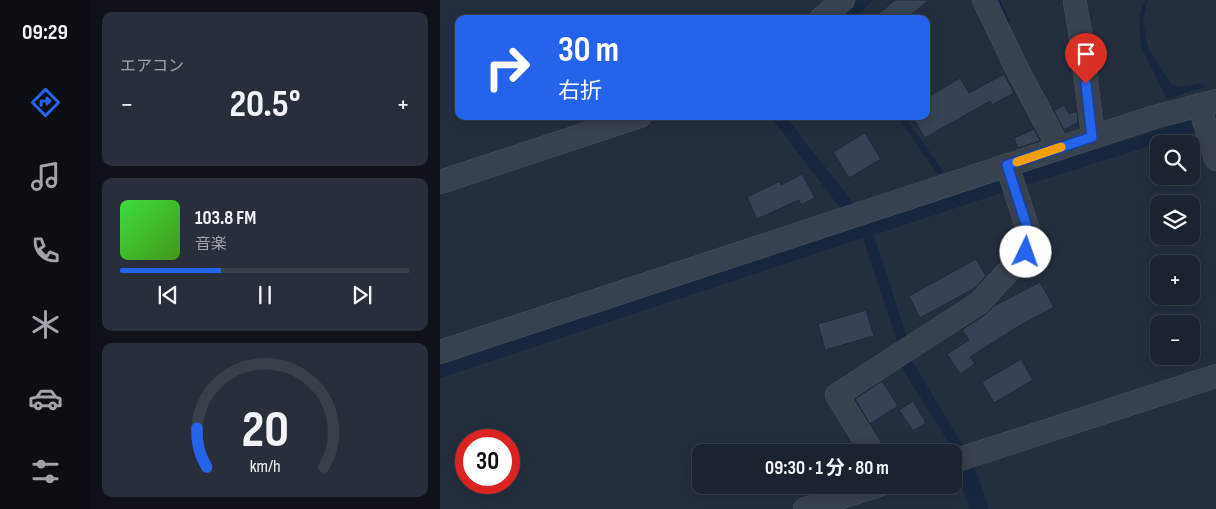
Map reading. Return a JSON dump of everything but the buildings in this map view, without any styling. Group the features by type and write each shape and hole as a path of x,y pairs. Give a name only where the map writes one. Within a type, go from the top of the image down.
{"street":[{"path":"826,15 843,0"},
{"path":"984,0 1017,69 1059,148"},
{"path":"1075,3 1092,137"},
{"path":"440,352 1092,137 1154,117 1207,103 1216,159"},
{"path":"440,182 628,120"},
{"path":"867,444 837,395 979,302 1026,252 1030,236 1007,165"},
{"path":"962,458 1216,376"},
{"path":"804,509 851,494"}],"water":[{"path":"858,0 873,0 857,15 842,15"},
{"path":"1145,0 1148,0 1143,21 1148,47 1171,84 1179,87 1202,83 1205,87 1167,99 1141,47 1139,16"},
{"path":"1193,119 1197,131 1184,135 1150,135 1150,146 1023,186 1019,174"},
{"path":"773,120 788,120 855,205 841,209"},
{"path":"900,120 907,120 944,172 938,175"},
{"path":"1003,179 1007,191 874,235 908,341 909,356 964,447 962,448 962,444 950,444 900,365 896,338 863,238 440,378 440,365"},
{"path":"973,462 989,509 969,509 962,486 962,465"}],"waterway":[{"path":"997,0 1007,22"}],"slow traffic":[{"path":"1017,162 1061,147"}],"route":[{"path":"1026,252 1030,236 1007,165 1092,137 1086,84"}]}
